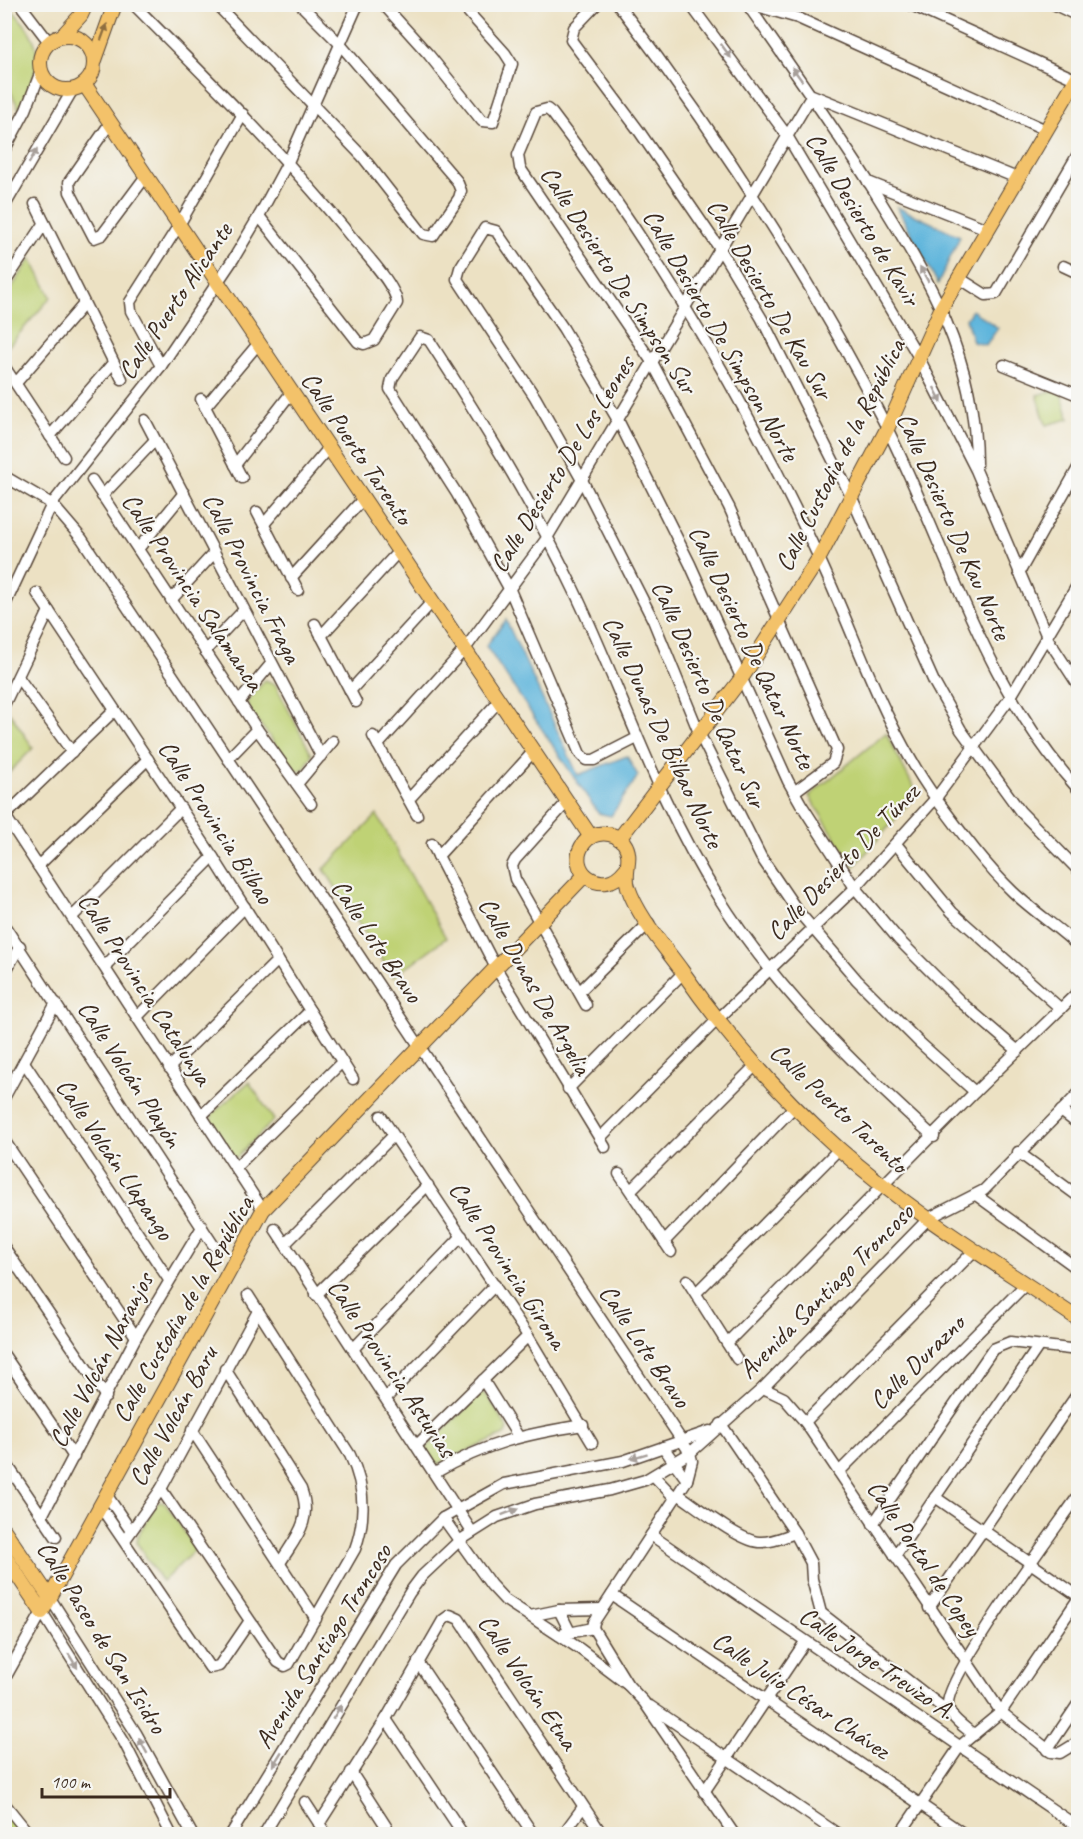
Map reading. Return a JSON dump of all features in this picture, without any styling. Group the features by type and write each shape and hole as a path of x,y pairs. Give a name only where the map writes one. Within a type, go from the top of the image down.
{"main road":[{"path":"86,4 81,15 63,35 49,42 40,59 41,71 52,86 78,88 94,70 95,60 115,4"},
{"path":"63,35 81,38 93,52 95,60"},
{"name":"Calle Custodia de la República","path":"619,839 741,679 819,558 887,429 942,307 1078,78"},
{"name":"Calle Puerto Tarento","path":"78,88 110,123 591,837"},
{"path":"605,833 619,839 628,857 626,870 615,881 600,883 585,874 579,859 580,850 591,837 605,833"},
{"name":"Calle Puerto Tarento","path":"626,870 628,888 683,974 755,1066 794,1107 839,1149 884,1185 1078,1319"},
{"name":"Calle Custodia de la República","path":"42,1612 263,1210 539,925 585,874"},
{"name":"Calle Puerto Tarento","path":"600,883 618,891 640,909"},
{"name":"Calle Paseo de San Isidro","path":"4,1530 50,1598"},
{"name":"Calle Paseo de San Isidro","path":"4,1555 42,1612"}],"street":[{"path":"20,4 49,42"},
{"path":"133,4 288,162 366,255 396,297 394,309 374,340 364,344 358,342 259,216"},
{"path":"216,4 362,156 428,237 437,234 459,198 459,185 339,43 300,4"},
{"name":"Calle Puerto Alicante","path":"4,608 52,504 161,366 217,284 259,216 288,162 358,4"},
{"path":"383,4 487,124 493,122 512,64 461,4"},
{"name":"Calle Desierto De Kau Sur","path":"597,4 571,34 574,45 639,131 720,249 762,319 852,498 934,682 974,748 1038,832 1078,870"},
{"name":"Calle Desierto De Kau Norte","path":"618,4 689,97 753,192 830,322 887,429 976,632 1010,698 1047,752 1078,789"},
{"name":"Calle Desierto de Kavir","path":"690,4 786,134 918,356 976,470 1048,639 1078,685"},
{"path":"748,4 798,18 1046,130"},
{"name":"Calle Desierto de Kavir","path":"748,4 812,95 868,182 913,254 942,307 958,347 969,389 976,439 976,470"},
{"path":"909,4 1078,78"},
{"path":"1053,4 1078,16"},
{"path":"5,146 26,110 41,71"},
{"path":"4,207 78,88"},
{"path":"812,95 1017,178"},
{"name":"Calle Desierto De Los Leones","path":"409,799 375,740 465,649 548,538 619,422 786,134 812,95"},
{"name":"Calle Desierto De Simpson Norte","path":"547,109 606,186 686,307 753,427 819,558 887,716 936,798 1011,890 1078,946"},
{"name":"Calle Desierto De Simpson Sur","path":"547,109 536,112 518,155 520,168 652,362 729,507 781,619 837,755 833,763 794,792"},
{"path":"161,366 131,311 130,302 243,114"},
{"path":"110,123 69,182 69,192 94,238 102,235 146,176"},
{"path":"959,278 986,295 996,294 1078,154"},
{"path":"868,182 987,230"},
{"path":"35,204 122,379"},
{"path":"4,284 44,224"},
{"name":"Calle Desierto De Qatar Norte","path":"457,274 480,232 491,228 563,328 619,422 690,564 794,792 855,888 930,973 1018,1051"},
{"path":"1063,266 1078,273"},
{"name":"Calle Desierto De Qatar Sur","path":"457,274 460,285 536,397 583,482 653,620 700,735 761,857 812,928 885,1009 975,1092"},
{"path":"15,383 84,304"},
{"name":"Calle Dunas De Bilbao Norte","path":"510,590 451,485 390,389 392,379 416,339 425,337 481,420 548,538 601,650 659,788 716,894 770,970 842,1050 934,1137"},
{"path":"242,478 203,403 258,344"},
{"path":"50,436 113,363"},
{"path":"1004,365 1078,395"},
{"path":"4,366 64,457"},
{"path":"235,465 291,393"},
{"name":"Calle Provincia Fraga","path":"145,420 321,756"},
{"path":"102,496 155,440"},
{"path":"264,524 328,448"},
{"path":"1019,573 1078,468"},
{"name":"Calle Lote Bravo","path":"4,476 52,504 82,539 690,1453"},
{"name":"Calle Provincia Salamanca","path":"92,480 238,702 311,804"},
{"path":"138,549 184,493"},
{"path":"291,578 363,499"},
{"path":"257,512 298,591"},
{"path":"321,636 398,552"},
{"path":"171,600 214,553"},
{"name":"Calle Desierto De Túnez","path":"602,1142 717,1020 855,888 936,798 1010,698 1048,639 1078,584"},
{"path":"510,590 583,758 594,760 637,738"},
{"name":"Calle Provincia Bilbao","path":"37,593 213,857 353,1079"},
{"path":"350,691 432,602"},
{"path":"205,651 243,610"},
{"path":"4,705 49,611"},
{"path":"315,624 356,702"},
{"path":"238,702 271,664"},
{"path":"18,677 72,752"},
{"path":"417,814 409,799 499,701"},
{"path":"5,815 114,711"},
{"name":"Calle Provincia Salamanca","path":"228,759 257,729"},
{"path":"297,784 333,741"},
{"path":"438,856 533,752"},
{"path":"38,866 148,759"},
{"path":"567,802 512,866 515,879 539,925 586,1005"},
{"path":"72,916 181,808"},
{"name":"Calle Provincia Catalunya","path":"5,815 263,1210"},
{"name":"Calle Dunas De Argelia","path":"432,844 496,968 602,1142"},
{"path":"896,844 952,912 1061,1010"},
{"path":"105,966 213,857"},
{"path":"137,1017 245,907"},
{"path":"579,992 649,923"},
{"name":"Calle Volcán Playón","path":"6,928 20,946 214,1246"},
{"path":"4,974 20,946"},
{"path":"169,1068 278,960"},
{"path":"568,1089 683,974"},
{"path":"727,1343 934,1137 975,1092 1078,992"},
{"path":"4,1098 56,1003"},
{"path":"201,1116 310,1011"},
{"name":"Calle Volcán Llapango","path":"24,1062 169,1281"},
{"path":"235,1168 342,1062"},
{"path":"631,1190 755,1066"},
{"name":"Avenida Santiago Troncoso","path":"264,1834 410,1592 422,1576 459,1541 497,1517 517,1509 610,1490 654,1476 690,1453 763,1388 929,1218 976,1195 1078,1094"},
{"path":"664,1242 794,1107"},
{"path":"1061,1111 1078,1124"},
{"name":"Calle Provincia Girona","path":"381,1116 528,1336 592,1443"},
{"path":"285,1244 393,1136"},
{"path":"4,1140 136,1336"},
{"path":"696,1293 839,1149"},
{"path":"1018,1152 1078,1196"},
{"path":"620,1174 671,1252"},
{"path":"316,1295 428,1185"},
{"path":"976,1195 1078,1269"},
{"name":"Calle Volcán Naranjos","path":"42,1516 136,1336 202,1227"},
{"name":"Calle Provincia Asturias","path":"275,1229 472,1532"},
{"path":"354,1348 462,1236"},
{"path":"4,1247 106,1397"},
{"path":"805,1422 975,1250"},
{"path":"687,1280 737,1359"},
{"name":"Calle Durazno","path":"839,1472 1026,1284"},
{"path":"386,1398 495,1285"},
{"path":"161,1490 278,1662 285,1666 292,1661 347,1566 361,1533 364,1501 362,1484 350,1455 248,1295"},
{"name":"Calle Volcán Baru","path":"124,1540 161,1490 258,1311"},
{"path":"417,1445 528,1336"},
{"path":"873,1524 989,1353 998,1346 1010,1342 1078,1350"},
{"path":"895,1556 1038,1347"},
{"path":"4,1355 74,1457"},
{"path":"225,1369 301,1489 305,1502 306,1513 302,1526 280,1563"},
{"path":"483,1380 518,1436"},
{"name":"Calle Portal de Copey","path":"763,1388 784,1398 805,1422 1001,1712 1049,1751"},
{"path":"930,1608 1078,1393"},
{"path":"435,1473 464,1456 518,1436 583,1425"},
{"path":"717,1427 795,1533 812,1563 812,1579 821,1613 951,1714 974,1735"},
{"name":"Avenida Santiago Troncoso","path":"231,1834 396,1565 443,1518 483,1494 524,1478 606,1465 717,1427"},
{"path":"192,1430 316,1619"},
{"path":"663,1447 687,1480"},
{"path":"628,1685 593,1628 594,1622 687,1480 692,1461 690,1453"},
{"path":"4,1460 56,1537"},
{"path":"654,1476 677,1496 729,1529 757,1542 773,1541 795,1533"},
{"path":"951,1714 947,1702 966,1661 1078,1496"},
{"path":"900,1834 960,1746 1001,1712 1078,1597 984,1529 935,1497"},
{"path":"103,1500 131,1531"},
{"path":"103,1500 124,1540 210,1668 219,1666 249,1622"},
{"path":"443,1518 497,1593 530,1616 564,1633 628,1685 644,1702 734,1834"},
{"name":"Calle Jorge Trevizo A.","path":"651,1535 1078,1827"},
{"name":"Calle Julio César Chávez","path":"612,1595 767,1698 964,1834"},
{"name":"Calle Paseo de San Isidro","path":"50,1598 136,1733 192,1834"},
{"path":"530,1616 559,1610 602,1609"},
{"path":"559,1610 564,1633"},
{"name":"Calle Paseo de San Isidro","path":"42,1612 124,1742 171,1834"},
{"name":"Calle Custodia de la República","path":"4,1680 42,1612"},
{"name":"Calle Volcán Etna","path":"319,1824 386,1719 443,1620 450,1616 459,1619 602,1834"},
{"path":"564,1633 593,1628"},
{"path":"704,1792 805,1642"},
{"path":"418,1662 534,1834"},
{"path":"644,1702 838,1834"},
{"path":"1078,1704 1049,1751 1060,1753 1078,1742"},
{"path":"386,1719 463,1834"},
{"path":"351,1772 391,1834"},
{"path":"304,1802 326,1834"},
{"path":"4,1803 29,1834"},
{"path":"563,1834 583,1807"}],"green space":[{"path":"6,4 28,30 37,53 33,78 19,109 5,80"},
{"path":"31,258 51,297 5,350 5,298"},
{"path":"1060,389 1069,419 1046,425 1037,395"},
{"path":"265,680 275,684 312,755 304,769 297,771 293,767 249,710 247,702"},
{"path":"10,713 33,748 5,777 5,722"},
{"path":"886,733 917,794 854,867 809,796"},
{"path":"377,815 446,938 393,977 324,869"},
{"path":"249,1082 274,1120 236,1158 232,1156 211,1125 212,1114"},
{"path":"482,1392 488,1397 508,1429 506,1434 436,1465 426,1448"},
{"path":"165,1503 196,1549 162,1582 137,1543 138,1535 156,1504"},
{"path":"5,1808 22,1834 5,1834"}],"water":[{"path":"897,207 960,236 938,284"},
{"path":"972,310 998,328 986,345 973,342 966,319"},
{"path":"506,620 578,775 627,756 638,776 611,816 598,813 486,646"}]}
